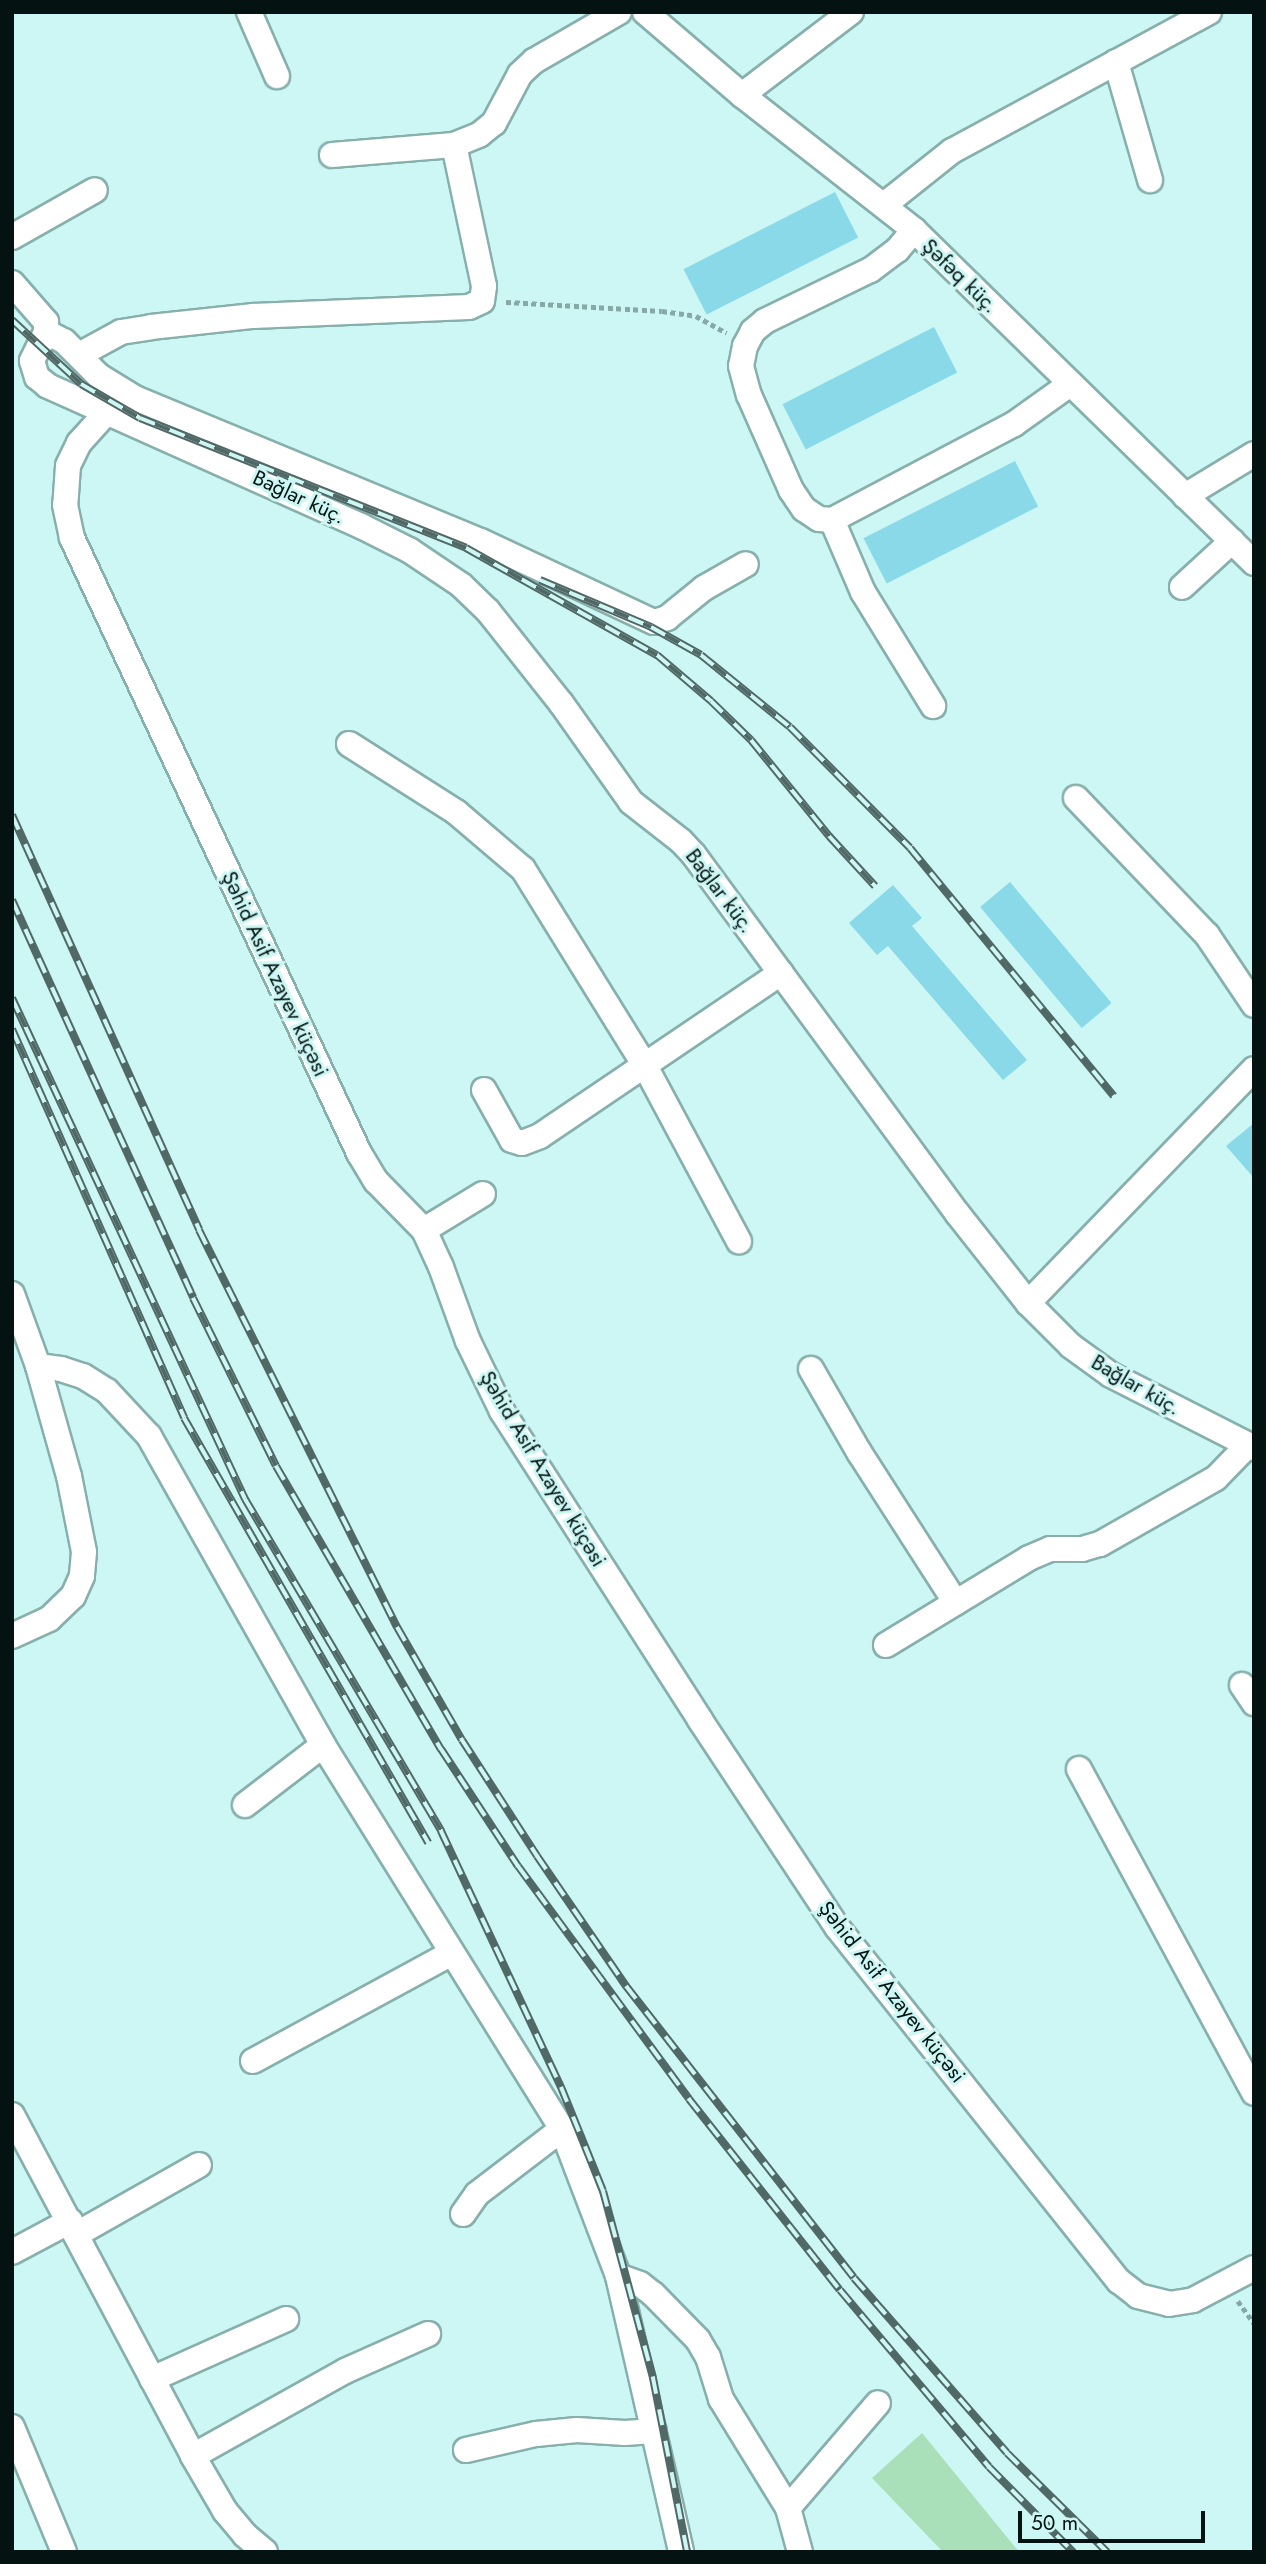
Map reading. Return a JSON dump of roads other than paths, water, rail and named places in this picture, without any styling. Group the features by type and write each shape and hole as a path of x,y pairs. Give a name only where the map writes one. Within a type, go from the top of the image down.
{"street":[{"path":"249,12 277,76"},
{"path":"332,155 454,145 479,135 494,123 520,74 534,61 620,12"},
{"name":"Şəfəq küç.","path":"645,12 742,95 914,230 1254,563"},
{"path":"742,95 851,12"},
{"path":"884,205 952,151 1209,12"},
{"path":"1116,62 1150,180"},
{"path":"79,355 121,332 151,327 253,316 469,307 482,301 484,286 454,145"},
{"path":"12,237 95,190"},
{"path":"914,230 897,250 870,270 765,321 753,331 745,346 741,366 749,395 791,490 804,509 819,519 832,520 1014,424 1070,384"},
{"path":"12,283 42,315 42,339 57,335 99,376 135,398 481,541 654,622 667,618 704,587 746,564"},
{"name":"Bağlar küç.","path":"42,339 32,361 37,377 48,386 361,526 409,550 461,585 488,611 561,703 631,802 681,841 694,855 957,1213 1028,1303 1071,1346 1111,1375 1251,1447"},
{"name":"Şəhid Asif Azayev küçəsi","path":"107,412 79,443 68,466 65,505 72,538 359,1153 376,1181 424,1230 468,1341 502,1411 707,1732 837,1927 884,1990 973,2095 1119,2281 1138,2296 1169,2304 1193,2300 1254,2268"},
{"path":"1185,496 1254,454"},
{"path":"832,520 863,592 933,706"},
{"path":"1182,587 1232,541"},
{"path":"349,744 456,812 497,844 523,869 645,1066 739,1241"},
{"path":"1076,798 1207,935 1254,1005"},
{"path":"484,1090 512,1140 522,1143 540,1136 781,973"},
{"path":"1028,1303 1254,1069"},
{"path":"424,1230 483,1194"},
{"path":"12,1294 38,1366 69,1476 85,1552 82,1576 73,1596 49,1619 12,1636"},
{"path":"38,1366 61,1368 83,1376 107,1391 149,1436 323,1745 562,2129 618,2276 681,2552"},
{"path":"811,1369 859,1452 956,1603"},
{"path":"886,1645 1029,1558 1051,1549 1082,1549 1100,1544 1216,1478 1251,1447"},
{"path":"245,1805 323,1745"},
{"path":"1079,1769 1254,2093"},
{"path":"253,2061 452,1953"},
{"path":"12,2115 193,2456 225,2511 245,2535 265,2552"},
{"path":"463,2214 477,2194 562,2129"},
{"path":"12,2252 73,2228 199,2165"},
{"path":"618,2276 640,2284 653,2294 698,2340 708,2357 720,2399 788,2508 800,2552"},
{"path":"152,2379 286,2319"},
{"path":"193,2456 345,2371 428,2334"},
{"path":"788,2508 878,2403"},
{"path":"12,2427 64,2552"},
{"path":"466,2450 563,2431 625,2434 653,2431"}],"railway":[{"path":"12,320 81,384 140,418 466,548 657,655 751,740 829,836 875,886"},
{"path":"540,580 651,627 701,655 790,727 910,848 1114,1096"},
{"path":"12,815 199,1230 397,1627 462,1740 626,1986 854,2278 1007,2453 1107,2552"},
{"path":"12,900 193,1298 276,1466 441,1749 518,1866 689,2099 840,2290 989,2467 1073,2552"},
{"path":"12,998 245,1499 441,1831 561,2087 603,2191 653,2378 687,2552"},
{"path":"12,1029 184,1418 428,1843"}]}
